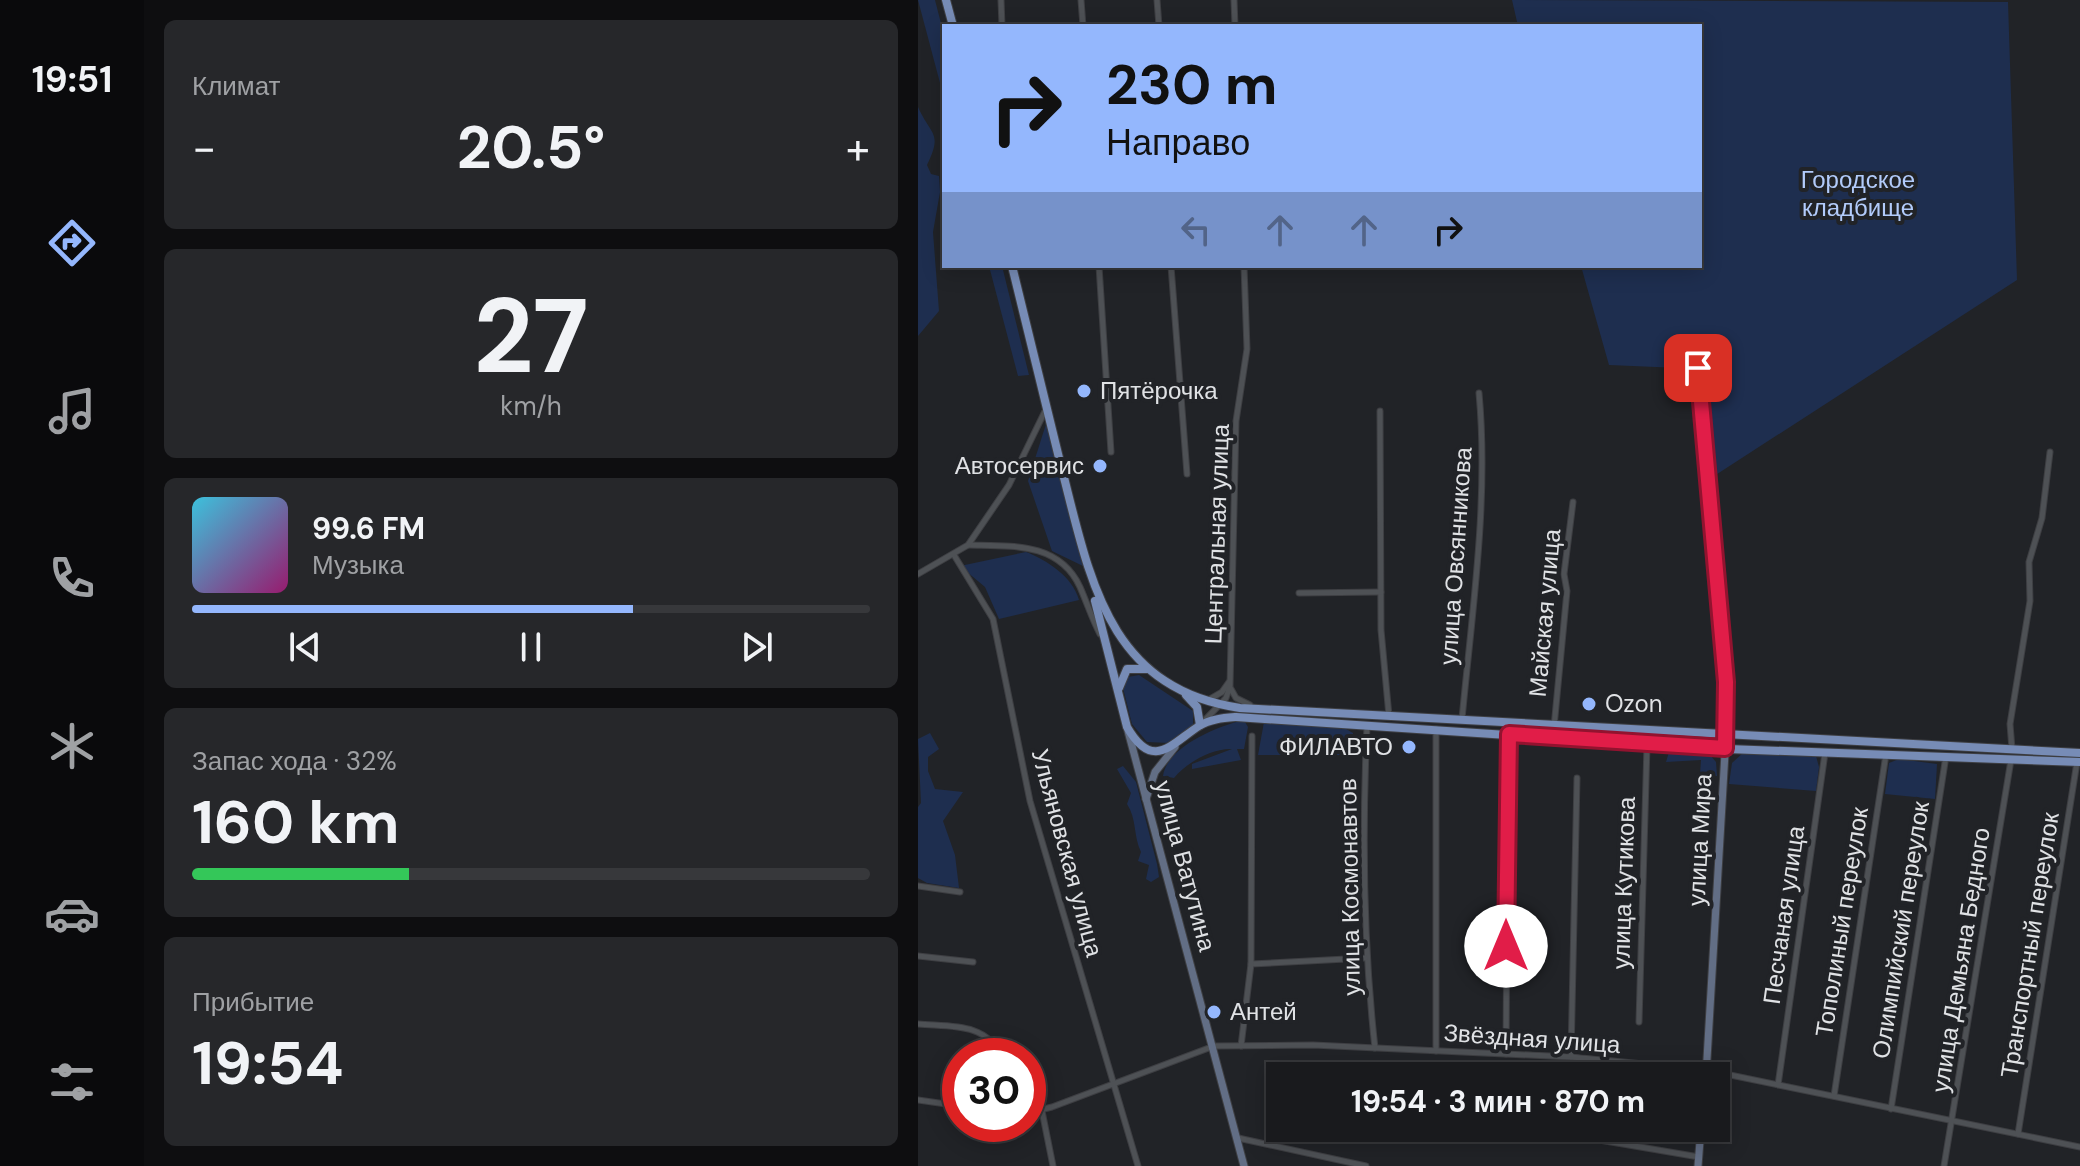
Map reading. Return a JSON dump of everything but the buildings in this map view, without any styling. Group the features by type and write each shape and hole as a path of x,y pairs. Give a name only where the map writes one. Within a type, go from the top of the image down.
{"main road":[{"path":"946,0 952,24"},
{"path":"1012,268 1089,577 1116,632 1148,669"},
{"name":"улица Ватутина","path":"1089,577 1145,801 1214,1046 1244,1166"},
{"path":"1119,692 1120,681 1127,669 1138,666 1204,700 1258,709 2079,759"},
{"path":"1184,692 1197,707 1200,725"},
{"path":"1145,801 1155,772 1175,747 1200,725 1236,717 1647,745 1946,756 2011,754"},
{"path":"1127,727 1138,743 1148,749 1175,747"},
{"name":"улица Мира","path":"1707,1062 1726,736"},
{"path":"1698,1162 1700,1142"}],"street":[{"path":"1001,0 1002,24"},
{"path":"1081,0 1083,24"},
{"path":"1157,0 1159,24"},
{"path":"1234,0 1235,24"},
{"path":"1099,268 1111,452"},
{"path":"1171,268 1187,474"},
{"name":"Центральная улица","path":"1200,725 1220,705 1231,678 1236,421 1247,349 1244,268"},
{"name":"улица Мира","path":"1698,368 1726,682 1726,736"},
{"name":"улица Овсянникова","path":"1462,721 1483,431 1479,393"},
{"path":"918,574 968,545 1009,485 1046,408"},
{"path":"1380,411 1381,592 1389,717"},
{"name":"улица Демьяна Бедного","path":"1944,1166 2011,754 2010,724 2030,601 2029,562 2042,518 2050,452"},
{"name":"Майская улица","path":"1554,727 1567,591 1564,574 1573,502"},
{"path":"968,545 1029,546 1048,554 1073,575 1107,646"},
{"name":"Ульяновская улица","path":"954,555 993,619 1030,801 1138,1166"},
{"path":"1299,593 1381,592"},
{"path":"1204,700 1222,692 1231,678"},
{"path":"1230,686 1242,702 1258,709"},
{"name":"улица Космонавтов","path":"1367,724 1363,816 1365,958 1375,1048"},
{"path":"1436,729 1436,1051"},
{"path":"1506,1054 1509,734"},
{"path":"1241,1046 1251,964 1252,736"},
{"name":"улица Кутикова","path":"1639,1022 1647,745"},
{"name":"Песчаная улица","path":"1778,1085 1825,751"},
{"name":"Тополиный переулок","path":"1834,1097 1886,753"},
{"name":"Олимпийский переулок","path":"1891,1109 1946,756"},
{"name":"Транспортный переулок","path":"2018,1134 2079,759"},
{"path":"1571,1057 1577,778"},
{"path":"918,886 960,892"},
{"path":"918,956 973,962"},
{"path":"1251,964 1365,958"},
{"path":"918,1024 983,1033 988,1038"},
{"path":"1046,1110 1214,1046"},
{"name":"Звёздная улица","path":"1214,1046 1375,1048 1571,1057 1613,1062"},
{"name":"Звёздная улица","path":"1730,1077 2080,1147"},
{"path":"918,1100 942,1103"},
{"path":"1046,1131 1053,1166"},
{"path":"1238,1138 1366,1166"},
{"path":"1599,1142 1698,1162"}],"green space":[{"path":"918,0 935,0 942,27 942,90"},
{"name":"Городское кладбище","path":"1512,0 2008,2 2017,280 1711,478 1703,369 1609,365 1582,268 1702,268 1702,24 1518,24"},
{"path":"918,107 935,140 927,165 931,174 939,176 940,192 933,232 939,311 918,336"},
{"path":"990,268 1002,268 1029,375 1018,376"},
{"path":"1046,424 1083,566 1052,551 1028,481"},
{"path":"1026,552 1058,570 1071,584 1079,600 999,619 985,587 960,566"},
{"path":"1139,675 1193,711 1193,725 1169,743 1147,742 1132,724 1123,688 1128,677"},
{"path":"1245,722 1248,727 1244,749 1237,749 1241,760 1192,769 1192,764 1232,749 1224,749 1200,758 1185,767 1174,778 1163,776 1166,766 1182,748 1215,729"},
{"path":"1264,722 1346,729 1353,733 1354,755 1258,755"},
{"path":"930,733 939,749 928,757 928,771 935,789 963,792 943,821 955,855 959,888 927,883 918,878 918,807 921,803 918,739"},
{"path":"1669,752 1710,755 1716,762 1717,776 1700,775 1701,760 1666,762"},
{"path":"1744,752 1816,756 1819,767 1816,791 1729,784 1732,763"},
{"path":"1899,759 1937,764 1935,799 1885,794 1889,763"},
{"path":"1123,766 1136,782 1157,864 1159,877 1151,882 1146,879 1149,865 1138,861 1141,852 1127,804 1131,793 1117,769"}],"place":[{"name":"Пятёрочка","path":"1084,391"},
{"name":"Автосервис","path":"1100,466"},
{"name":"Ozon","path":"1589,704"},
{"name":"ФИЛАВТО","path":"1409,747"},
{"name":"Антей","path":"1214,1012"}],"route":[{"path":"1506,946 1506,764 1509,734 1725,748 1726,682 1698,368"}]}
